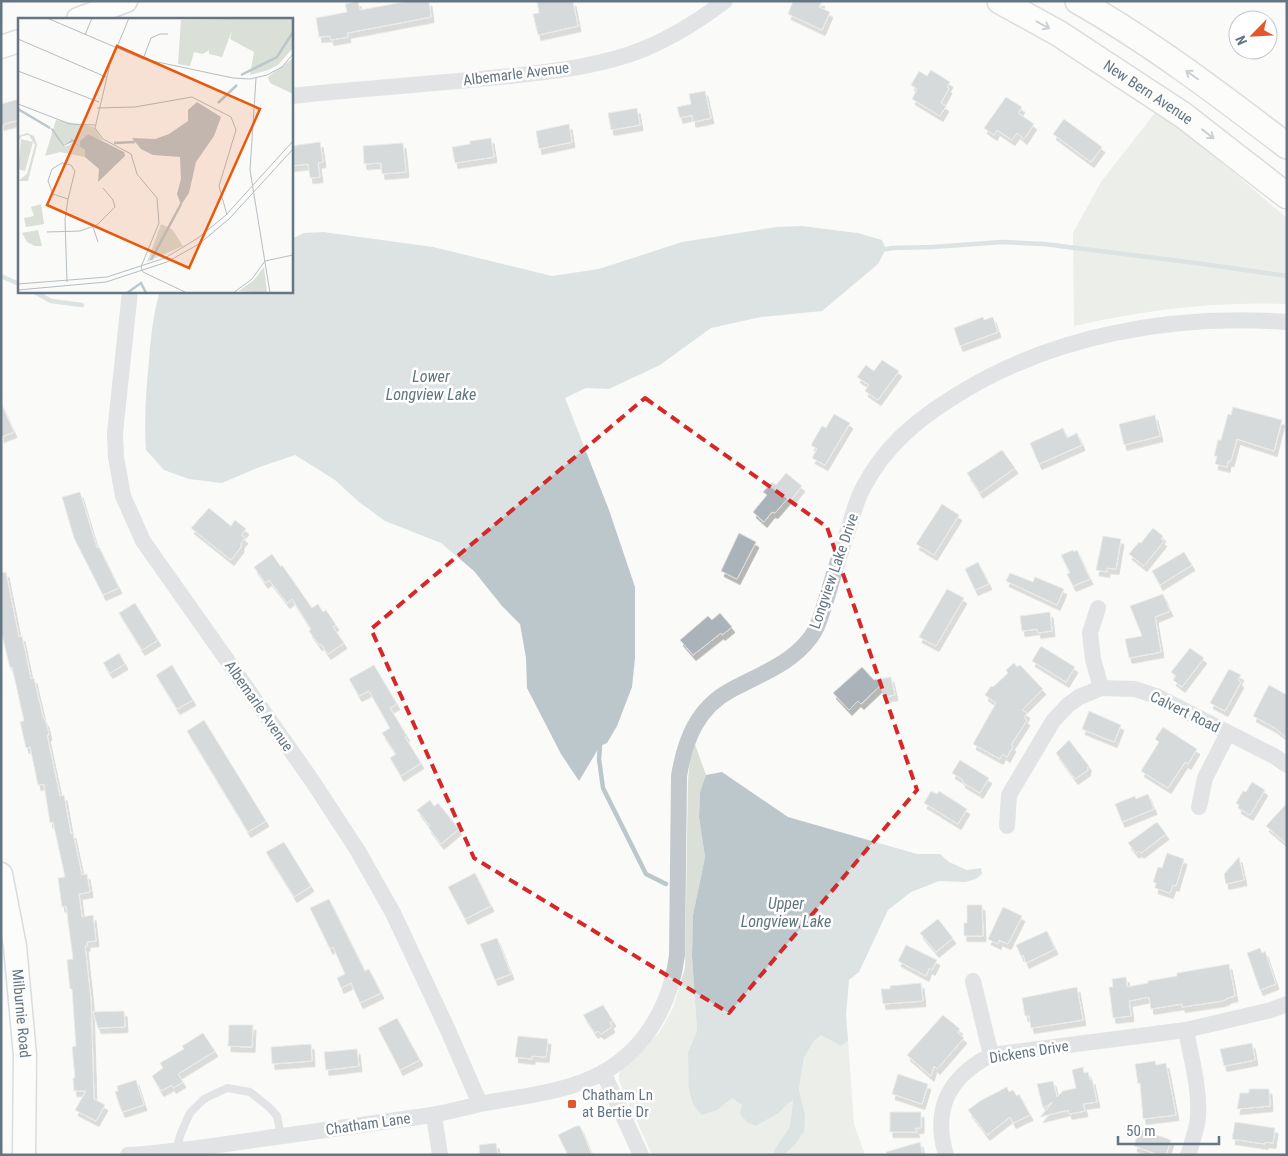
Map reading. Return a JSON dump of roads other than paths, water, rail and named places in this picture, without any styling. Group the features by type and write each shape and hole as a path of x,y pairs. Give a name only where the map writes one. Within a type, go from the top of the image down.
{"main road":[{"name":"New Bern Avenue","path":"1000,1 1058,33 1183,115 1287,196"},
{"path":"1078,1 1169,59 1287,146"}],"street":[{"path":"81,18 126,1"},
{"name":"Albemarle Avenue","path":"292,96 482,79 552,71 599,63 618,58 659,42 679,32 725,1"},
{"path":"1,47 18,41"},
{"name":"Albemarle Avenue","path":"130,292 115,433 119,478 130,516 143,541 312,782 358,851 393,913 480,1104"},
{"name":"Longview Lake Drive","path":"603,1072 621,1060 647,1033 657,1018 670,990 677,954 680,776 682,757 689,736 701,715 718,698 780,666 800,650 811,636 821,616 862,490 881,458 895,442 934,410 978,382 1004,368 1068,344 1162,324 1219,320 1287,322"},
{"path":"1098,608 1090,633 1101,688"},
{"name":"Calvert Road","path":"1007,826 1009,795 1053,721 1068,705 1101,688 1134,689 1156,696 1274,756 1287,765"},
{"path":"1200,807 1205,778 1228,732"},
{"name":"Milburnie Road","path":"1,874 8,947 25,1055 24,1155"},
{"path":"973,981 991,1056"},
{"name":"Dickens Drive","path":"946,1155 942,1143 940,1123 947,1094 963,1073 974,1064 991,1056 1186,1030 1271,1010 1287,1004"},
{"path":"1186,1030 1197,1094 1198,1117 1188,1155"},
{"path":"603,1072 641,1155"},
{"name":"Chatham Lane","path":"128,1155 176,1150 247,1148 281,1136 434,1115 480,1104 555,1091 578,1084 603,1072"},
{"path":"434,1115 440,1155"}],"lane":[{"path":"176,1150 190,1113 204,1099 227,1088 250,1092 270,1108 278,1116 281,1136"}],"water":[{"name":"Lower Longview Lake","path":"801,226 858,233 882,240 886,249 878,264 822,311 761,317 711,328 660,365 609,389 586,388 565,398 609,510 635,587 635,658 632,687 617,726 607,743 600,746 579,781 561,754 527,688 526,658 520,624 502,606 474,571 441,543 385,521 359,502 335,480 295,455 222,483 189,479 164,470 146,450 146,394 153,326 160,292 292,292 292,239 304,233 323,232 433,247 552,276 599,269 682,242 777,227"},
{"name":"Upper Longview Lake","path":"722,772 788,817 917,854 940,854 949,862 967,870 981,868 982,874 976,879 965,882 939,881 911,892 888,910 859,972 849,980 846,1015 848,1041 841,1046 821,1035 813,1042 804,1058 799,1089 805,1115 804,1131 797,1142 784,1155 773,1155 790,1126 793,1100 779,1113 756,1126 748,1123 740,1114 742,1105 732,1098 717,1110 702,1115 693,1104 689,1090 688,1052 697,1031 692,956 693,915 705,857 699,817 700,792 706,775"}],"waterway":[{"path":"882,250 1002,242 1044,244 1287,276"},
{"path":"1,276 18,284"},
{"path":"35,292 51,301 82,305"},
{"path":"598,742 600,746 599,759 603,788 646,874 666,884"}],"place":[{"name":"Chatham Ln at Bertie Dr","path":"572,1104"}]}
